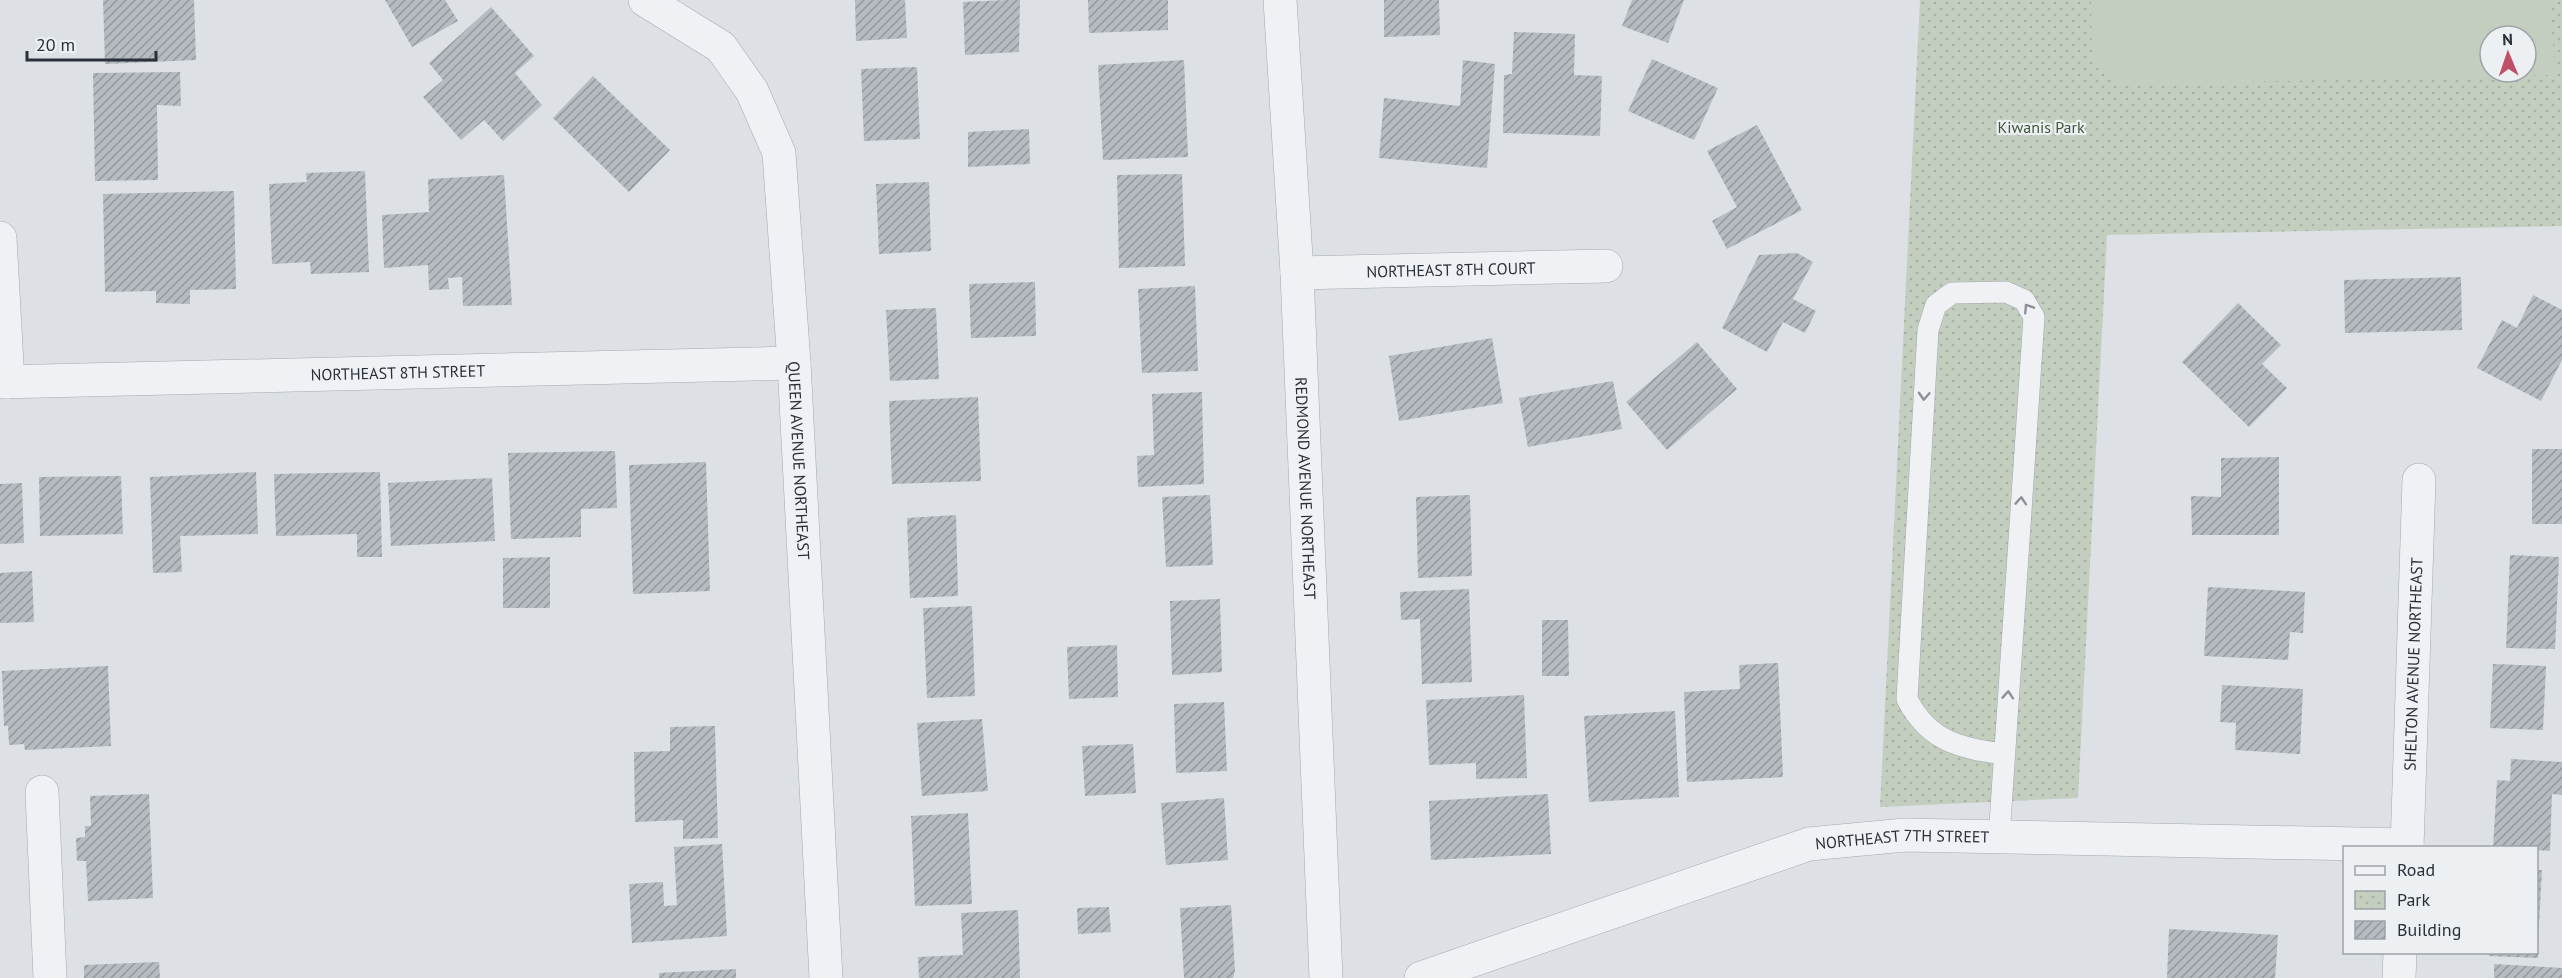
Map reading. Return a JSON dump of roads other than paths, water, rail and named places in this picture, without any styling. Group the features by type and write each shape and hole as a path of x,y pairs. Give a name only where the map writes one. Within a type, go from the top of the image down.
{"street":[{"name":"QUEEN AVENUE NORTHEAST","path":"645,0 721,47 752,91 779,153 794,363 826,978"},
{"name":"REDMOND AVENUE NORTHEAST","path":"1280,0 1297,273 1326,978"},
{"path":"0,238 4,382"},
{"name":"NORTHEAST 8TH COURT","path":"1297,273 1606,266"},
{"name":"NORTHEAST 8TH STREET","path":"4,382 794,363"},
{"name":"SHELTON AVENUE NORTHEAST","path":"2407,846 2419,480"},
{"path":"42,792 50,978"},
{"name":"NORTHEAST 7TH STREET","path":"1421,978 1809,844 1905,835 2407,846"},
{"path":"2399,978 2400,954"}],"lane":[{"path":"1999,838 2034,317 2024,300 2006,292 1952,293 1936,305 1928,330 1907,699 1915,716 1944,740 1967,749 2004,754"}],"park label":[{"name":"Kiwanis Park","path":"2041,127"}]}
